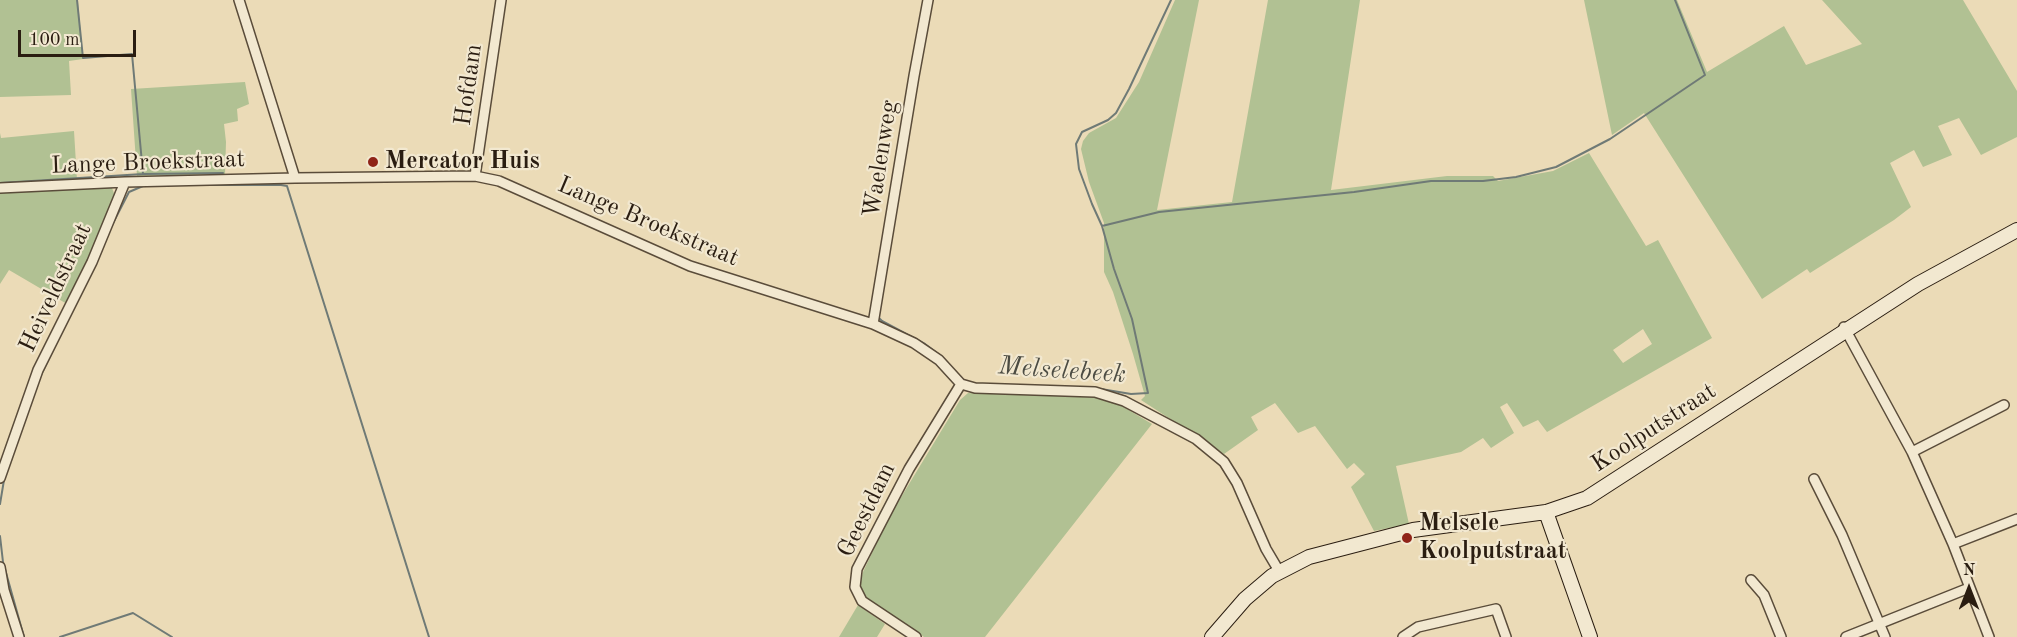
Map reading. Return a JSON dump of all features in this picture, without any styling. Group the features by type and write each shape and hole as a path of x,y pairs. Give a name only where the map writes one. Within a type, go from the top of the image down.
{"street":[{"path":"239,0 294,178"},
{"name":"Hofdam","path":"475,176 501,0"},
{"name":"Waelenweg","path":"873,324 928,0"},
{"name":"Lange Broekstraat","path":"0,188 125,182 475,176 499,181 690,266 873,324 914,343 939,360 961,384"},
{"name":"Heiveldstraat","path":"0,478 38,370 92,262 125,182"},
{"name":"Koolputstraat","path":"1212,637 1245,599 1279,571 1309,556 1388,535 1440,525 1546,512 1587,498 1845,328 1918,284 2017,230"},
{"path":"1845,328 1912,452 1953,544 1990,636"},
{"path":"961,384 975,388 1081,391 1102,394 1124,401 1196,439 1224,462 1231,472 1266,549 1279,571"},
{"name":"Geestdam","path":"916,637 862,601 855,587 857,569 909,469 961,384"},
{"path":"1912,452 2004,405"},
{"path":"1814,479 1842,535 1885,637"},
{"path":"1546,512 1590,637"},
{"path":"1953,544 2017,519"},
{"path":"0,567 4,590 19,637"},
{"path":"1751,580 1764,595 1781,637"},
{"path":"1846,637 1969,588"},
{"path":"1403,637 1496,609 1506,637"}],"green space":[{"path":"0,0 78,0 83,59 69,61 71,95 0,97"},
{"path":"1175,0 1199,0 1157,210 1232,202 1268,0 1360,0 1331,190 1447,176 1493,176 1498,181 1553,171 1589,153 1646,246 1658,240 1712,338 1547,432 1538,420 1523,427 1507,403 1500,407 1514,433 1491,448 1483,438 1461,452 1396,466 1409,524 1374,531 1351,487 1365,474 1354,463 1347,469 1315,426 1298,433 1275,403 1251,417 1258,430 1224,454 1141,400 1145,396 1133,354 1113,292 1104,272 1104,223 1089,182 1081,149 1089,133 1116,118 1139,82","holes":["1643,329 1652,344 1623,363 1613,350"]},
{"path":"1584,0 1677,0 1707,72 1784,26 1806,65 1862,44 1822,0 1963,0 2017,91 2017,137 1981,155 1959,118 1938,126 1952,155 1923,167 1914,150 1890,163 1911,207 1810,273 1807,269 1762,299 1644,113 1612,135"},
{"path":"245,82 249,104 237,109 238,121 224,124 225,174 137,176 131,89"},
{"path":"74,131 77,180 0,185 0,133 1,138"},
{"path":"106,184 112,188 115,196 88,263 67,304 9,270 0,284 0,191"},
{"path":"968,393 1094,397 1122,406 1152,424 985,637 924,637 867,599 859,587 863,572 889,517 960,400"},
{"path":"858,605 885,624 877,637 839,637"}],"waterway":[{"path":"77,0 83,58 132,54 143,174 223,173"},
{"name":"Melselebeek","path":"1101,389 1131,394 1148,393 1132,319 1102,226 1079,169 1076,144 1082,132 1108,120 1116,113 1171,0"},
{"path":"1102,226 1159,212 1354,192 1431,181 1483,181 1516,177 1556,167 1610,139 1705,75 1675,0"},
{"path":"0,183 143,174"},
{"path":"172,185 287,186 429,637"},
{"path":"110,229 129,192 143,186"},
{"path":"38,381 71,313"},
{"name":"Melselebeek","path":"879,313 882,321 925,344 941,356"},
{"path":"0,504 4,480"},
{"path":"0,536 3,562 24,637"},
{"path":"60,637 133,613 172,637"}],"place":[{"name":"Mercator Huis","path":"373,162"},
{"name":"Melsele Koolputstraat","path":"1407,538"}]}
